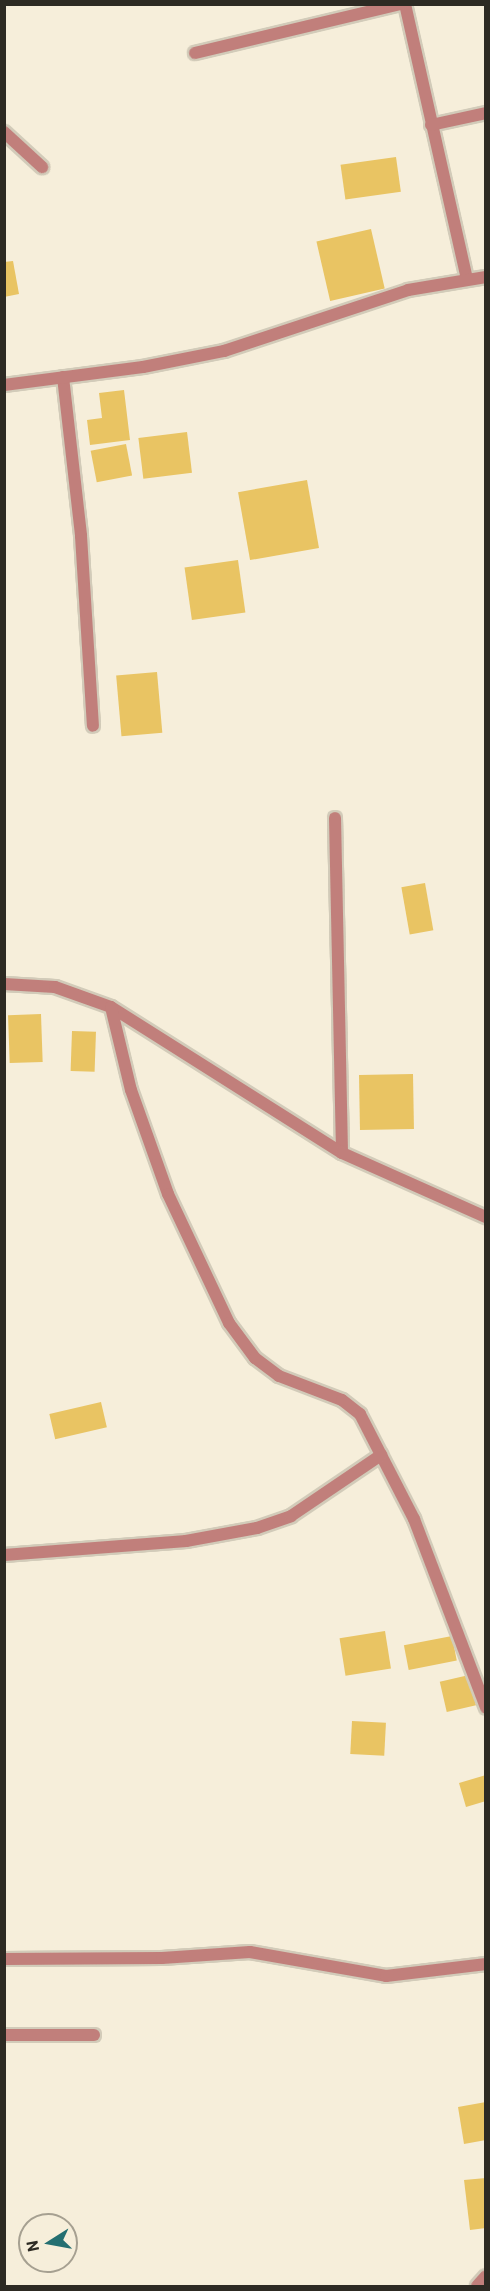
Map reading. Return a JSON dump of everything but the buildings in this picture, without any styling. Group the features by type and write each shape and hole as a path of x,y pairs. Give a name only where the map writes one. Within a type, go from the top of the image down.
{"street":[{"path":"195,53 403,4 467,279"},
{"path":"431,125 486,113"},
{"path":"4,132 42,167"},
{"path":"4,385 224,351 408,290 486,277"},
{"path":"63,377 81,536 93,726"},
{"path":"335,818 342,1153"},
{"path":"4,984 55,987 111,1007 342,1153 486,1218"},
{"path":"111,1007 131,1090 168,1194 229,1323 255,1358 279,1376 342,1400 360,1414 414,1519 486,1707"},
{"path":"4,1555 186,1541 257,1528 291,1516 381,1455"},
{"path":"4,1959 162,1958 250,1952 386,1976 486,1964"},
{"path":"4,2035 94,2035"},
{"path":"477,2286 486,2276"}]}
